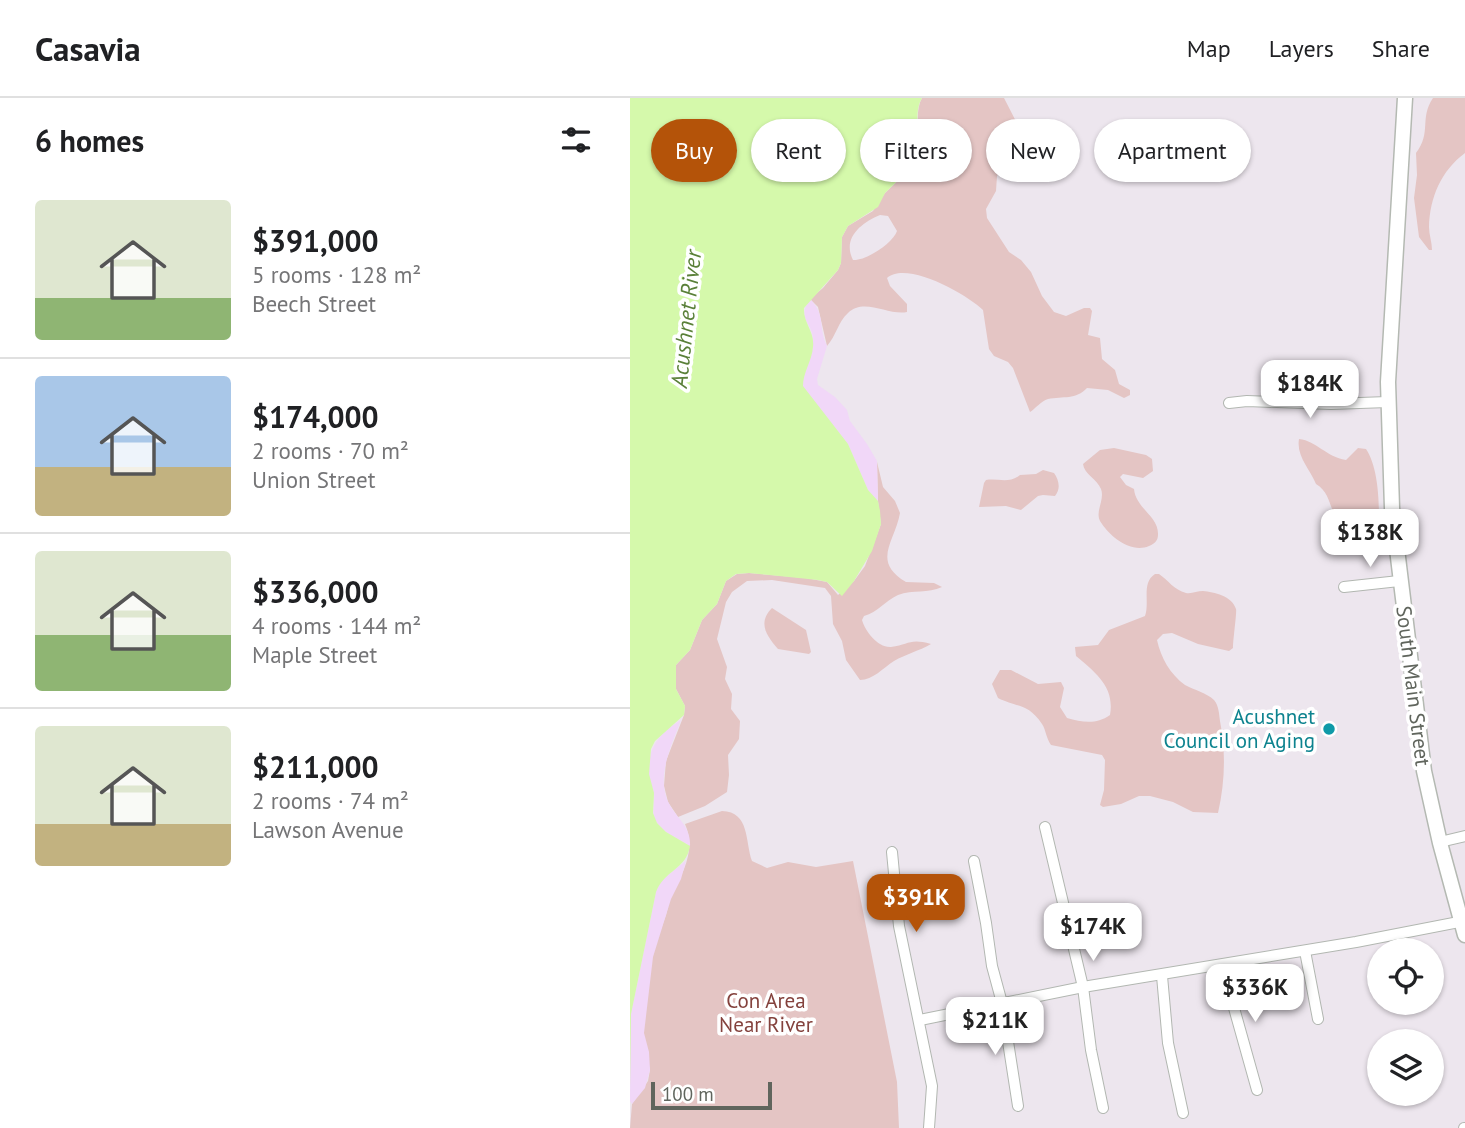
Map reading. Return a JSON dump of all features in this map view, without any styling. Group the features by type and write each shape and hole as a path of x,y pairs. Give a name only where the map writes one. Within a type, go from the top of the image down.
{"main road":[{"name":"South Main Street","path":"1405,98 1388,402 1391,499 1421,753 1440,842 1464,926"}],"street":[{"path":"1229,403 1388,402"},
{"path":"1345,587 1399,580"},
{"path":"1045,827 1083,987 1102,1108"},
{"path":"1440,842 1465,836"},
{"path":"891,852 899,926 932,1086 929,1128"},
{"path":"974,861 992,966 1002,1003 1018,1106"},
{"path":"920,1020 1083,987 1464,926"},
{"path":"1305,951 1318,1019"},
{"path":"1227,964 1234,1008 1257,1090"},
{"path":"1162,976 1168,1042 1183,1113"}],"green space":[{"path":"922,98 1004,98 1015,119 986,119 986,182 997,182 996,191 986,209 987,218 1009,252 1021,260 1031,272 1042,296 1054,312 1066,316 1090,308 1092,311 1088,335 1100,338 1102,359 1115,370 1119,384 1130,390 1130,395 1124,398 1108,390 1087,388 1074,396 1045,400 1030,412 1013,368 1008,362 994,356 989,349 983,310 951,288 908,273 887,278 890,286 907,304 907,312 869,307 854,309 839,325 827,346 818,307 810,299 838,270 841,263 842,237 848,226 873,211 896,182 972,182 972,119 918,119","holes":["888,216 897,231 885,246 872,254 853,260 850,252 852,238 860,227 873,218"]},
{"path":"1433,98 1465,98 1465,153 1449,168 1438,186 1432,205 1429,227 1432,250 1429,250 1419,237 1414,198 1416,153 1421,145 1427,112"},
{"path":"1299,439 1346,460 1358,448 1366,449 1376,480 1379,504 1378,538 1355,532 1335,516 1326,494 1316,484 1301,457"},
{"path":"1114,448 1146,455 1152,459 1153,471 1143,478 1123,474 1120,477 1126,485 1134,489 1139,502 1155,523 1158,537 1149,546 1128,546 1109,532 1100,521 1101,489 1083,464 1100,450"},
{"path":"877,462 883,487 895,501 900,513 888,550 887,559 890,566 895,574 906,582 934,583 942,587 898,595 864,616 862,620 873,638 886,647 913,642 931,644 894,661 874,676 860,680 846,660 842,641 833,624 831,596 825,588 772,580 747,581 732,592 726,602 717,639 727,667 725,679 732,694 731,709 740,721 739,739 728,755 727,792 705,806 678,817 668,802 664,786 666,761 685,706 676,689 676,665 690,650 702,620 717,604 726,581 737,574 806,578 827,582 838,595 854,581 865,566 881,524"},
{"path":"1043,470 1054,473 1057,479 1059,487 1055,496 1038,496 1021,510 1006,506 979,507 986,480 1012,479"},
{"path":"1155,574 1159,574 1182,592 1203,591 1222,596 1231,601 1236,609 1233,648 1229,651 1198,644 1172,633 1163,634 1157,640 1164,659 1175,676 1185,685 1211,698 1218,707 1224,767 1218,813 1193,812 1173,802 1150,796 1139,796 1121,804 1103,807 1100,805 1104,790 1105,760 1102,755 1051,745 1037,717 1027,709 998,698 992,684 1000,670 1011,670 1038,684 1061,682 1064,688 1060,707 1067,718 1094,721 1110,715 1110,696 1107,689 1097,675 1076,656 1075,647 1098,645 1109,630 1145,616 1148,582"},
{"path":"772,608 806,630 811,652 809,654 778,649 767,634 764,624"},
{"name":"Con Area Near River","path":"722,811 738,816 745,829 752,861 767,868 788,862 816,867 853,861 897,1082 899,1128 630,1128 632,1104 648,1081 650,1070 642,1034 648,983 653,951 671,894 685,868 689,851 685,824"}],"sand":[{"path":"810,299 820,316 827,346 817,379 818,385 847,410 850,421 877,461 878,501 868,490 848,444 802,386 813,347 812,334 805,316"},
{"path":"681,720 669,752 664,786 671,807 687,829 690,846 666,832 656,821 654,793 649,778 650,759 655,744"},
{"path":"686,861 653,957 644,1033 650,1070 645,1088 632,1104 631,1014 656,892 659,883"}],"water":[{"name":"Acushnet River","path":"630,98 922,98 918,119 860,119 860,182 896,182 885,193 878,207 848,226 842,237 841,263 838,270 804,308 813,342 803,386 848,444 868,490 878,501 881,524 872,551 842,596 827,582 818,580 736,574 726,581 717,604 702,620 690,650 676,665 676,689 685,706 684,715 655,741 651,749 649,774 654,793 653,813 657,823 666,832 690,846 684,860 664,879 656,892 631,1014 630,1086"}],"place":[{"name":"Acushnet Council on Aging","path":"1329,729"}]}
